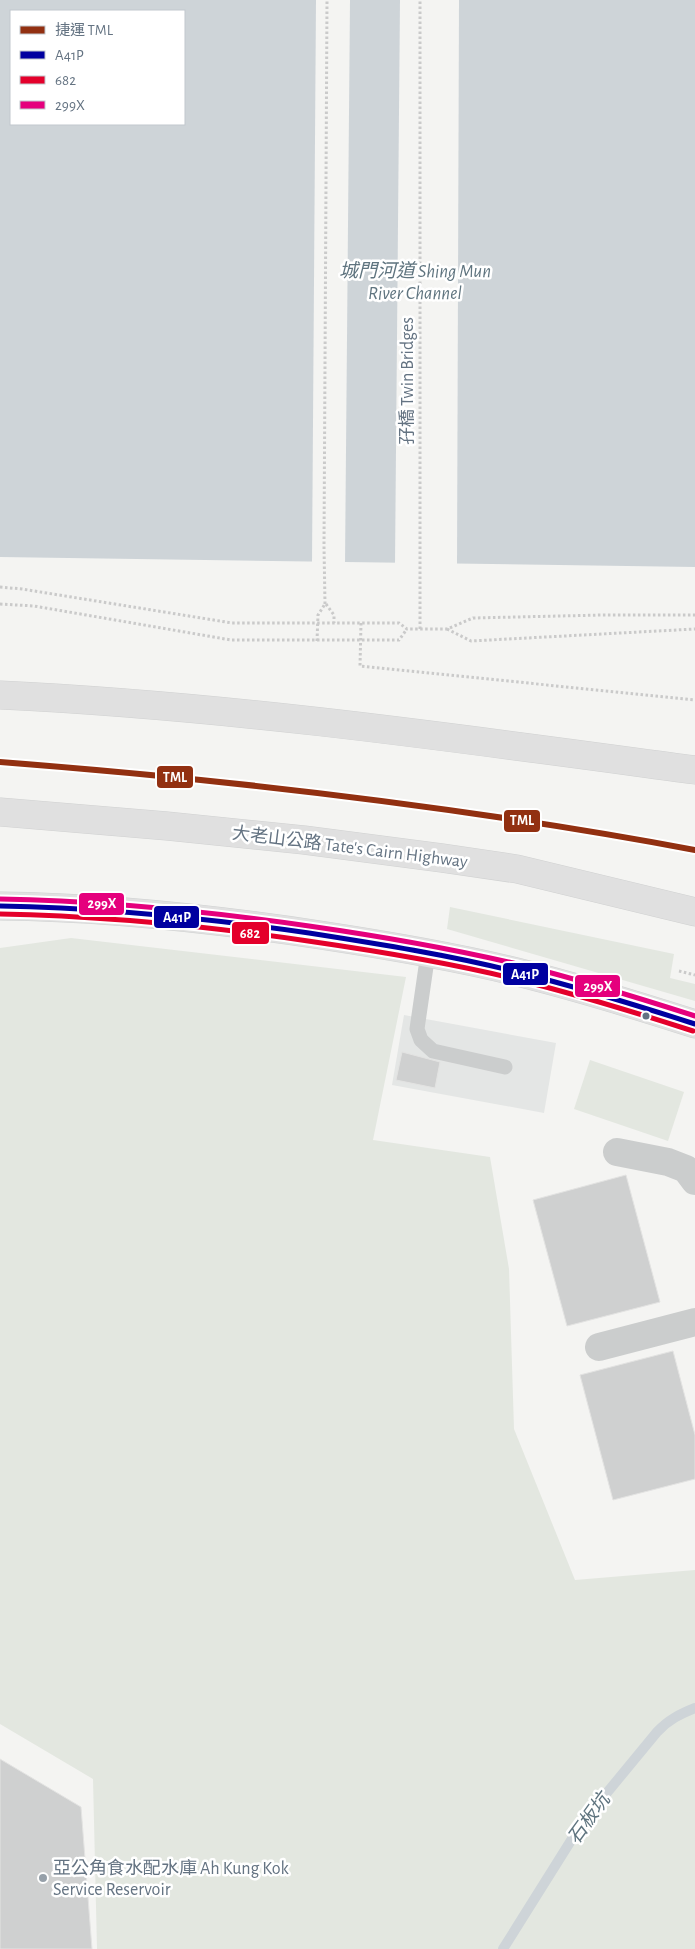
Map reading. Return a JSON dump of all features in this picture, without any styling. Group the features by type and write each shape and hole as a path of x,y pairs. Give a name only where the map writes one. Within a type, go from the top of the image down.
{"main road":[{"path":"0,695 168,707 279,718 695,770"},
{"name":"大老山公路 Tate's Cairn Highway","path":"0,812 216,831 442,858 517,869 695,912"},
{"path":"0,906 70,908 194,918 292,930 428,953 517,972 695,1024"}],"street":[{"path":"617,1152 668,1162 686,1169 695,1181"},
{"path":"599,1346 695,1322"}],"lane":[{"path":"428,953 417,1029 420,1040 433,1051 504,1067"}],"path":[{"path":"328,0 324,546 326,604 334,615 334,623"},
{"name":"孖橋 Twin Bridges","path":"420,0 420,629"},
{"path":"0,587 232,623 399,623 407,629 447,629 473,618 695,615"},
{"path":"0,604 34,606 231,640 399,640 407,629"},
{"path":"316,640 318,614 326,604"},
{"path":"361,623 360,666 695,700"},
{"path":"447,629 471,641 695,629"},
{"path":"679,971 695,975"}],"shaded area":[{"path":"450,907 674,954 670,978 695,984 695,1001 447,929"},
{"path":"71,938 406,977 373,1140 490,1157 509,1269 514,1429 575,1580 695,1570 695,1949 97,1949 93,1779 0,1724 0,948"},
{"path":"404,1015 556,1043 544,1113 392,1085"},
{"path":"590,1060 684,1092 668,1141 574,1109"}],"water":[{"name":"城門河道 Shing Mun River Channel","path":"0,0 695,0 695,567 0,557"}],"pier":[{"path":"316,0 350,0 345,564 312,564"},
{"path":"400,0 459,0 457,565 395,564"}],"building":[{"path":"402,1052 440,1062 435,1088 396,1080"},
{"path":"626,1175 660,1302 567,1326 533,1200"},
{"path":"673,1351 695,1435 695,1479 613,1500 580,1375"},
{"name":"亞公角食水配水庫 Ah Kung Kok Service Reservoir","path":"0,1759 81,1807 92,1949 0,1949"}],"waterway":[{"name":"石板坑","path":"503,1949 582,1823 657,1732 674,1718 695,1708"}],"metro line":[{"name":"TML","path":"0,762 175,777 349,797 522,821 695,850"}],"transit line":[{"name":"299X","path":"0,899 116,904 193,911 387,938 517,964 695,1016"},
{"name":"A41P","path":"0,906 116,911 193,918 309,933 388,946 466,960 517,972 606,996 695,1024"},
{"name":"682","path":"0,914 116,919 193,926 386,953 464,967 515,979 693,1031"}],"place":[{"name":"亞公角食水配水庫 Ah Kung Kok Service Reservoir","path":"43,1878"}]}
